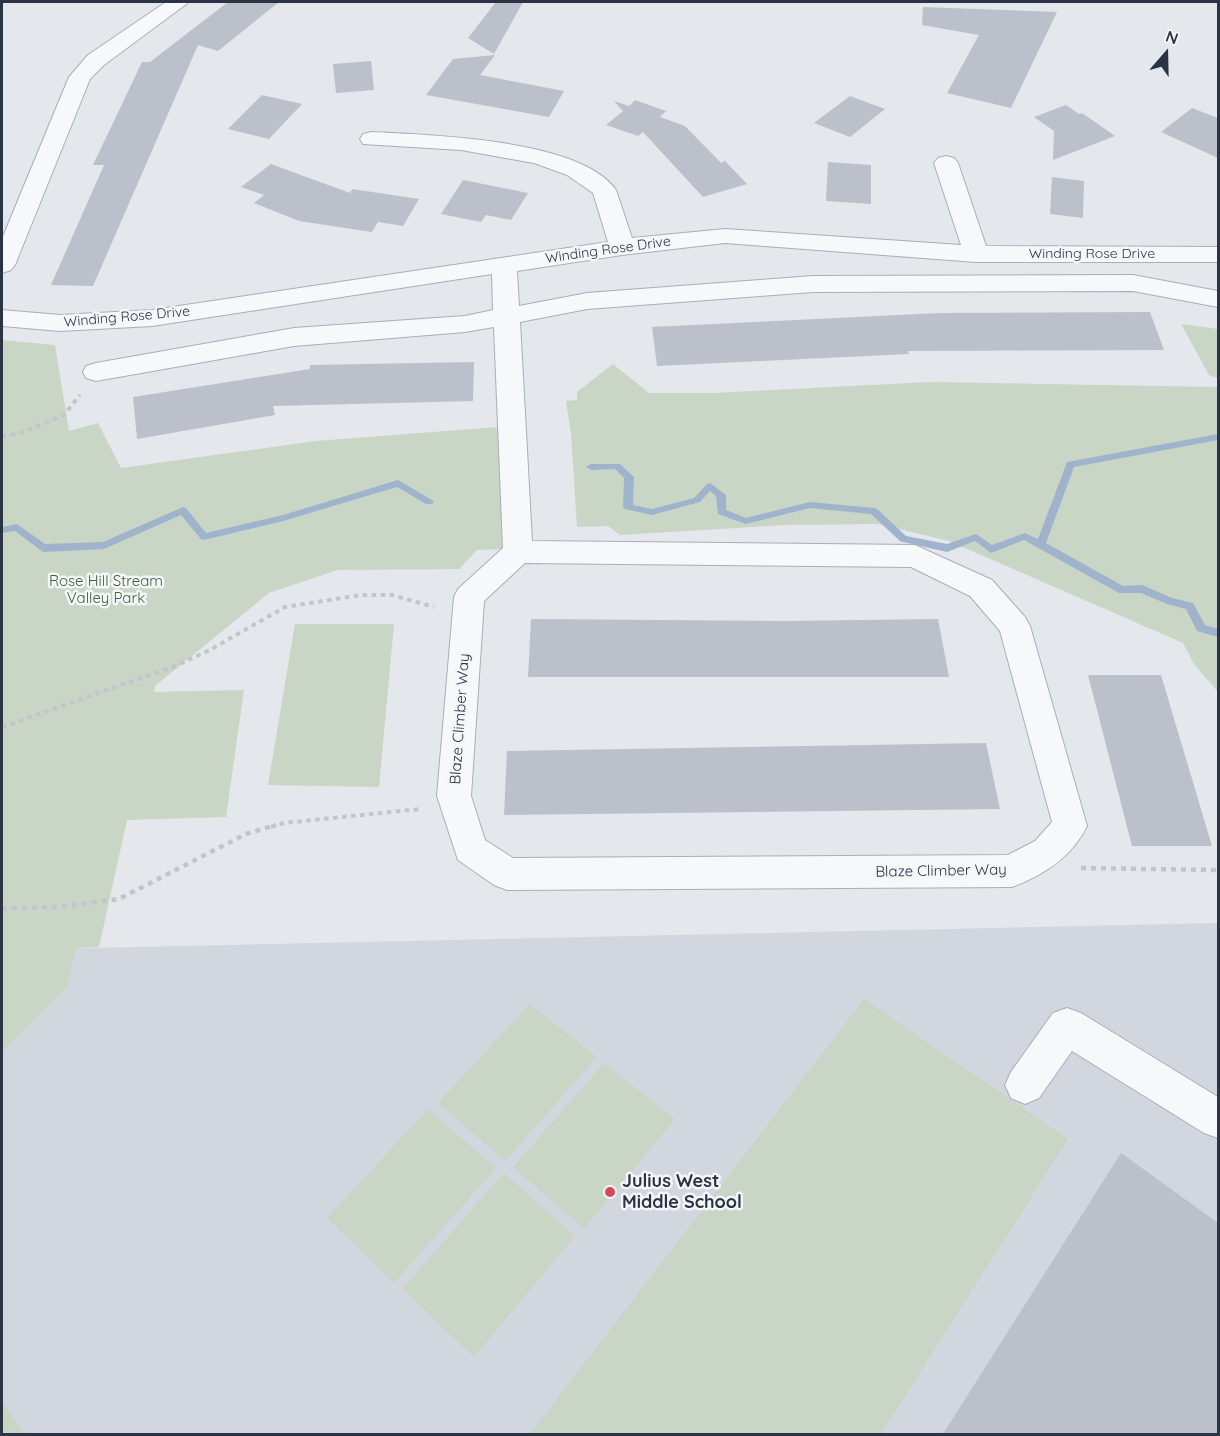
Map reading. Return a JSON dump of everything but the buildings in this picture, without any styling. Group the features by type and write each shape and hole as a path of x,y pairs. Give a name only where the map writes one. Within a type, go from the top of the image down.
{"street":[{"path":"2,265 20,227 80,77 96,60 179,2"},
{"path":"371,139 461,143 539,157 575,170 604,190 622,247"},
{"path":"946,163 976,254"},
{"name":"Winding Rose Drive","path":"2,318 60,323 152,318 622,247 725,236 976,254 1218,254"},
{"path":"504,264 518,552"},
{"path":"89,382 294,337 465,324 587,301 813,284 1133,283 1218,299"},
{"name":"Blaze Climber Way","path":"518,552 915,556 981,588 1014,626 1070,826 1047,852 1012,871 507,874 470,849 454,796 469,597 518,552"},
{"path":"1025,1085 1067,1026 1218,1119"}],"path":[{"path":"2,438 21,433 64,415 89,382"},
{"path":"2,727 175,666 210,651 249,626 285,607 361,595 392,595 436,607 467,612"},
{"path":"2,909 66,906 119,899 246,834 284,823 457,804"},
{"path":"1080,868 1218,870"}],"shaded area":[{"name":"Julius West Middle School","path":"1218,923 1218,1434 2,1434 2,950"}],"green space":[{"path":"1181,324 1218,329 1218,378 1209,375"},
{"name":"Rose Hill Stream Valley Park","path":"2,340 55,345 69,431 98,423 121,468 316,441 498,427 505,549 477,550 459,569 337,570 269,593 155,686 154,692 244,690 226,817 127,820 99,947 76,948 67,987 2,1052"},
{"path":"613,364 649,393 713,393 931,382 1218,387 1218,692 1194,664 1183,643 949,541 878,524 786,525 620,535 608,526 577,527 571,434 566,401 577,400 577,392"},
{"path":"295,624 394,624 379,787 268,785"},
{"path":"864,999 1068,1139 881,1434 530,1434"},
{"path":"530,1004 597,1057 505,1161 438,1103"},
{"path":"604,1063 675,1119 584,1229 513,1167"},
{"path":"428,1109 496,1168 394,1283 327,1218"},
{"path":"504,1173 575,1236 474,1357 402,1289"},
{"path":"2,1401 25,1434 2,1434"}],"waterway":[{"path":"1041,545 1070,464 1218,437"},
{"path":"591,467 617,466 629,477 628,507 652,512 697,500 710,486 721,495 721,512 746,521 810,505 874,511 903,539 947,548 976,537 991,549 1025,536 1041,545"},
{"path":"2,530 17,527 43,548 104,545 183,510 204,537 283,518 398,483 429,502"},
{"path":"1041,545 1122,590 1142,589 1170,601 1190,606 1201,628 1218,633"}],"place":[{"name":"Julius West Middle School","path":"610,1192"}]}
